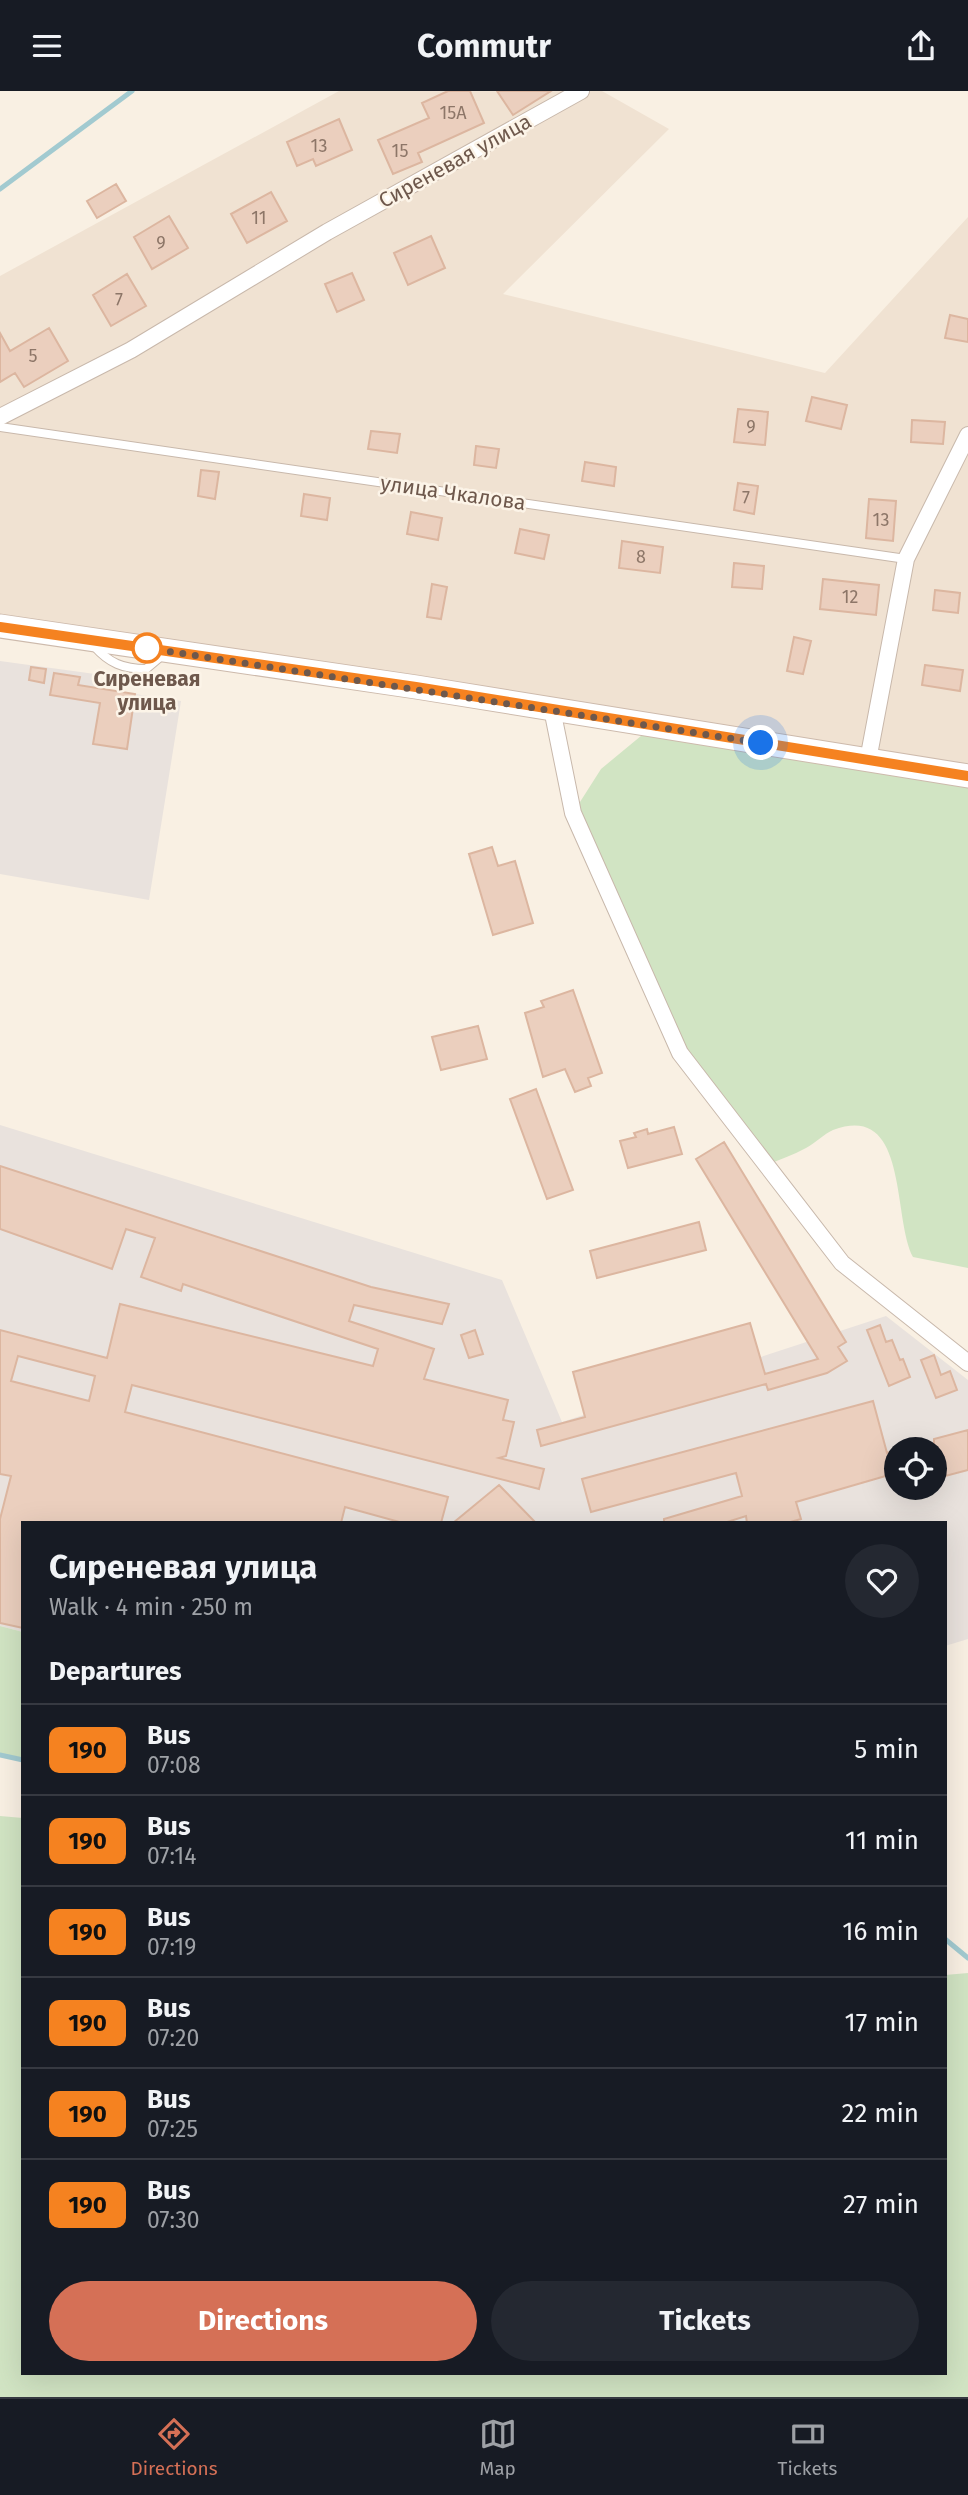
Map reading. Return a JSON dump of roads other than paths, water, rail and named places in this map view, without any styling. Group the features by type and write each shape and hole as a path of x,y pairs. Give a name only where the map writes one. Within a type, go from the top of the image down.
{"street":[{"name":"Сиреневая улица","path":"0,417 131,350 327,232 581,91"},
{"path":"868,760 906,559 968,435"},
{"path":"0,627 552,709 968,776"},
{"path":"552,709 573,813 680,1053 842,1263 968,1363"}],"lane":[{"name":"улица Чкалова","path":"0,427 906,559"}],"waterway":[{"path":"0,189 132,91"},
{"path":"0,1755 21,1760"},
{"path":"947,1941 968,1958"}],"place":[{"name":"Сиреневая улица","path":"147,648"}]}
